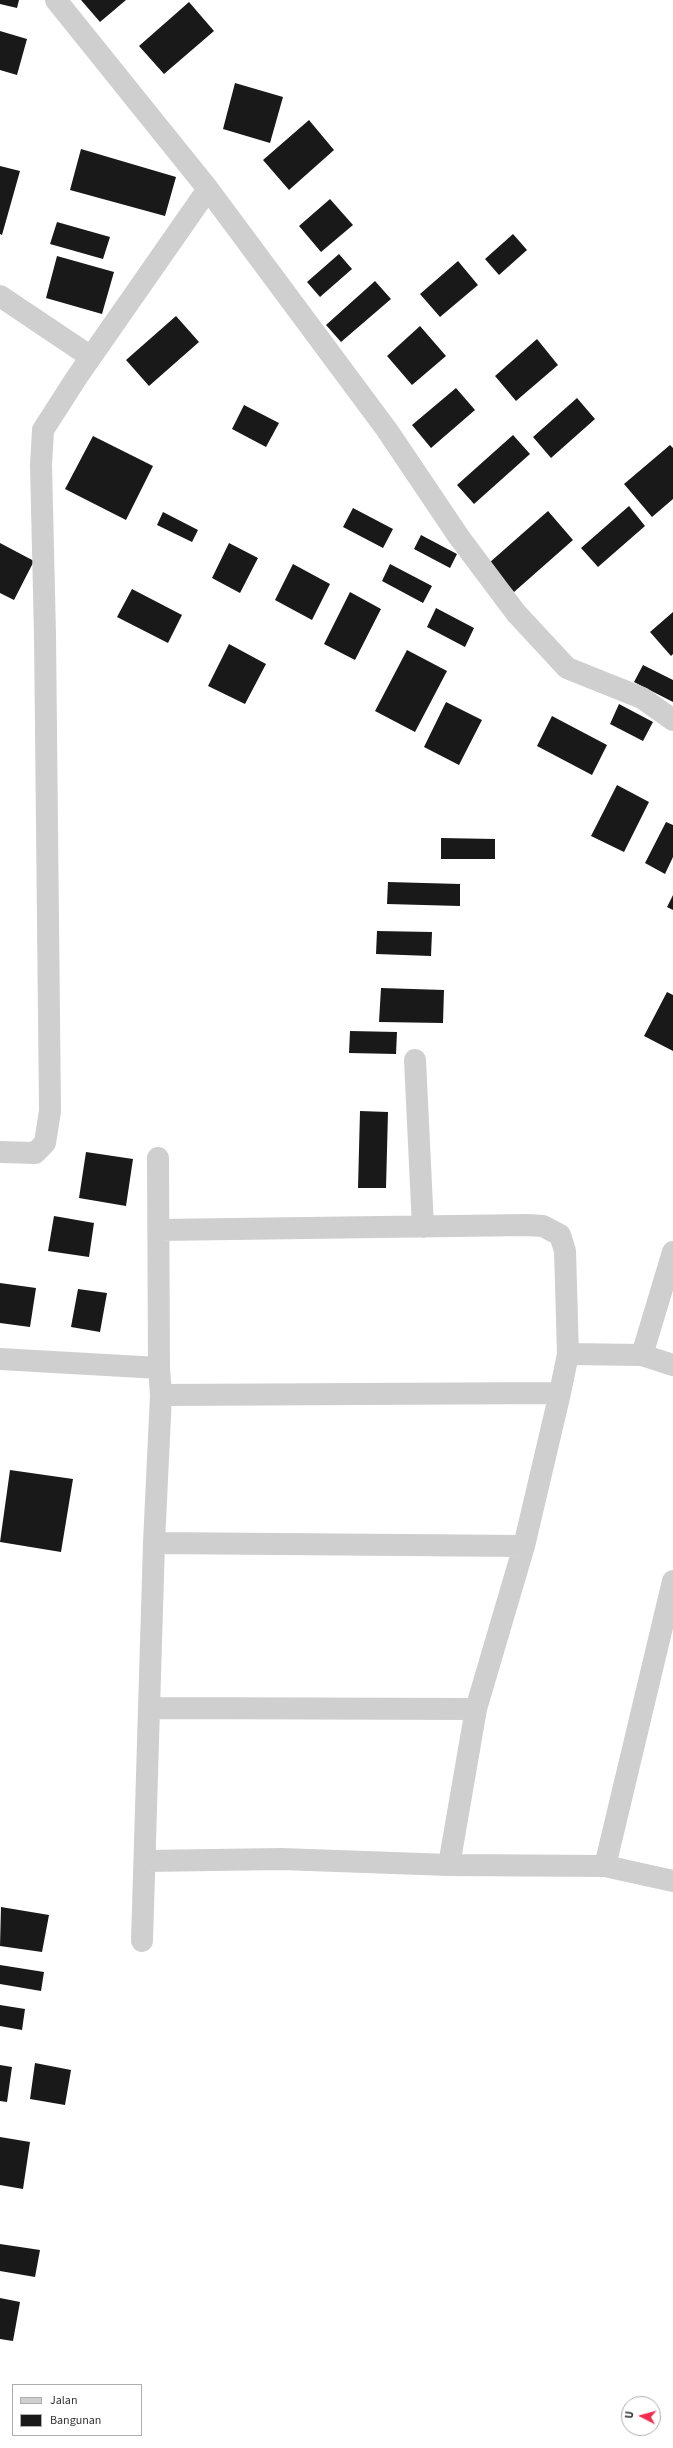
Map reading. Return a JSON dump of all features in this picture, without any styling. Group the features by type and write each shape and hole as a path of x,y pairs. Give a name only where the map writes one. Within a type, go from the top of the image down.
{"street":[{"path":"56,0 208,189 378,418 469,549 516,613 544,646 567,668 642,698 673,720"},
{"path":"0,1152 36,1153 46,1143 49,1126 46,635 40,444 43,430 91,357 208,189"},
{"path":"0,296 91,357"},
{"path":"415,1060 423,1227"},
{"path":"142,1941 154,1543 161,1395 159,1368 158,1158"},
{"path":"159,1230 527,1225 543,1226 560,1235 565,1250 568,1354 524,1546 476,1709 449,1864"},
{"path":"642,1355 673,1252"},
{"path":"568,1354 642,1355 673,1365"},
{"path":"0,1359 159,1368"},
{"path":"161,1395 560,1393"},
{"path":"154,1543 524,1546"},
{"path":"605,1866 673,1581"},
{"path":"149,1708 476,1709"},
{"path":"145,1861 281,1859 449,1864 605,1866 673,1881"}],"building":[{"path":"0,0 19,0 17,8 0,4"},
{"path":"81,0 126,0 100,22"},
{"path":"189,2 214,31 164,74 139,46"},
{"path":"0,31 27,39 17,75 0,70"},
{"path":"235,83 283,97 270,143 223,129"},
{"path":"309,120 334,150 289,190 263,160"},
{"path":"81,149 176,177 165,216 70,190"},
{"path":"0,166 20,171 2,235 0,234"},
{"path":"330,199 353,225 321,252 299,226"},
{"path":"57,222 110,237 103,259 50,244"},
{"path":"513,234 527,250 499,275 485,259"},
{"path":"339,254 352,269 320,297 307,282"},
{"path":"57,256 114,272 102,314 46,298"},
{"path":"458,261 478,285 440,317 420,294"},
{"path":"375,281 391,299 341,342 326,325"},
{"path":"176,316 199,342 149,386 126,360"},
{"path":"420,326 446,356 412,385 387,356"},
{"path":"537,339 558,365 516,401 495,376"},
{"path":"456,388 475,410 431,448 412,425"},
{"path":"577,398 595,419 551,458 533,437"},
{"path":"244,405 279,423 266,447 232,429"},
{"path":"513,435 530,454 474,504 457,485"},
{"path":"93,436 153,466 126,520 65,489"},
{"path":"670,445 673,448 673,499 652,517 624,484"},
{"path":"629,506 645,526 598,567 581,548"},
{"path":"353,508 393,529 383,548 343,527"},
{"path":"548,511 573,540 514,592 489,563"},
{"path":"163,512 198,530 192,542 157,525"},
{"path":"421,535 457,554 450,568 414,549"},
{"path":"0,543 34,561 14,600 0,593"},
{"path":"229,543 258,558 240,593 212,578"},
{"path":"293,564 330,584 312,620 275,600"},
{"path":"390,564 432,586 423,603 382,581"},
{"path":"132,589 182,615 168,643 117,617"},
{"path":"350,592 381,609 355,660 324,644"},
{"path":"436,608 474,628 465,647 427,627"},
{"path":"673,612 673,654 671,656 650,632"},
{"path":"229,644 266,664 245,704 208,686"},
{"path":"407,650 447,671 415,732 375,711"},
{"path":"643,665 673,680 673,702 634,682"},
{"path":"446,702 482,720 459,765 424,747"},
{"path":"619,704 653,722 643,741 610,724"},
{"path":"552,716 607,745 592,775 537,746"},
{"path":"617,785 649,802 624,852 591,836"},
{"path":"666,822 673,825 673,857 665,874 645,863"},
{"path":"441,838 495,839 495,859 441,859"},
{"path":"388,882 460,884 460,906 387,904"},
{"path":"673,895 673,910 667,907"},
{"path":"377,931 432,932 431,956 376,954"},
{"path":"381,988 444,990 443,1023 379,1022"},
{"path":"667,992 673,995 673,1051 644,1036"},
{"path":"350,1031 397,1032 396,1054 349,1053"},
{"path":"360,1111 388,1112 386,1188 358,1188"},
{"path":"86,1152 133,1159 126,1206 79,1198"},
{"path":"54,1216 94,1223 89,1257 48,1251"},
{"path":"0,1283 36,1288 30,1327 0,1323"},
{"path":"78,1289 107,1293 100,1332 71,1327"},
{"path":"10,1470 73,1479 61,1552 0,1542"},
{"path":"1,1907 49,1915 42,1952 0,1946"},
{"path":"0,1965 44,1972 41,1991 0,1984"},
{"path":"0,2005 25,2009 22,2030 0,2026"},
{"path":"35,2063 71,2070 65,2105 30,2099"},
{"path":"0,2065 12,2067 7,2102 0,2101"},
{"path":"0,2137 30,2142 23,2189 0,2185"},
{"path":"0,2244 40,2250 35,2277 0,2271"},
{"path":"0,2298 20,2302 13,2341 0,2339"}]}
